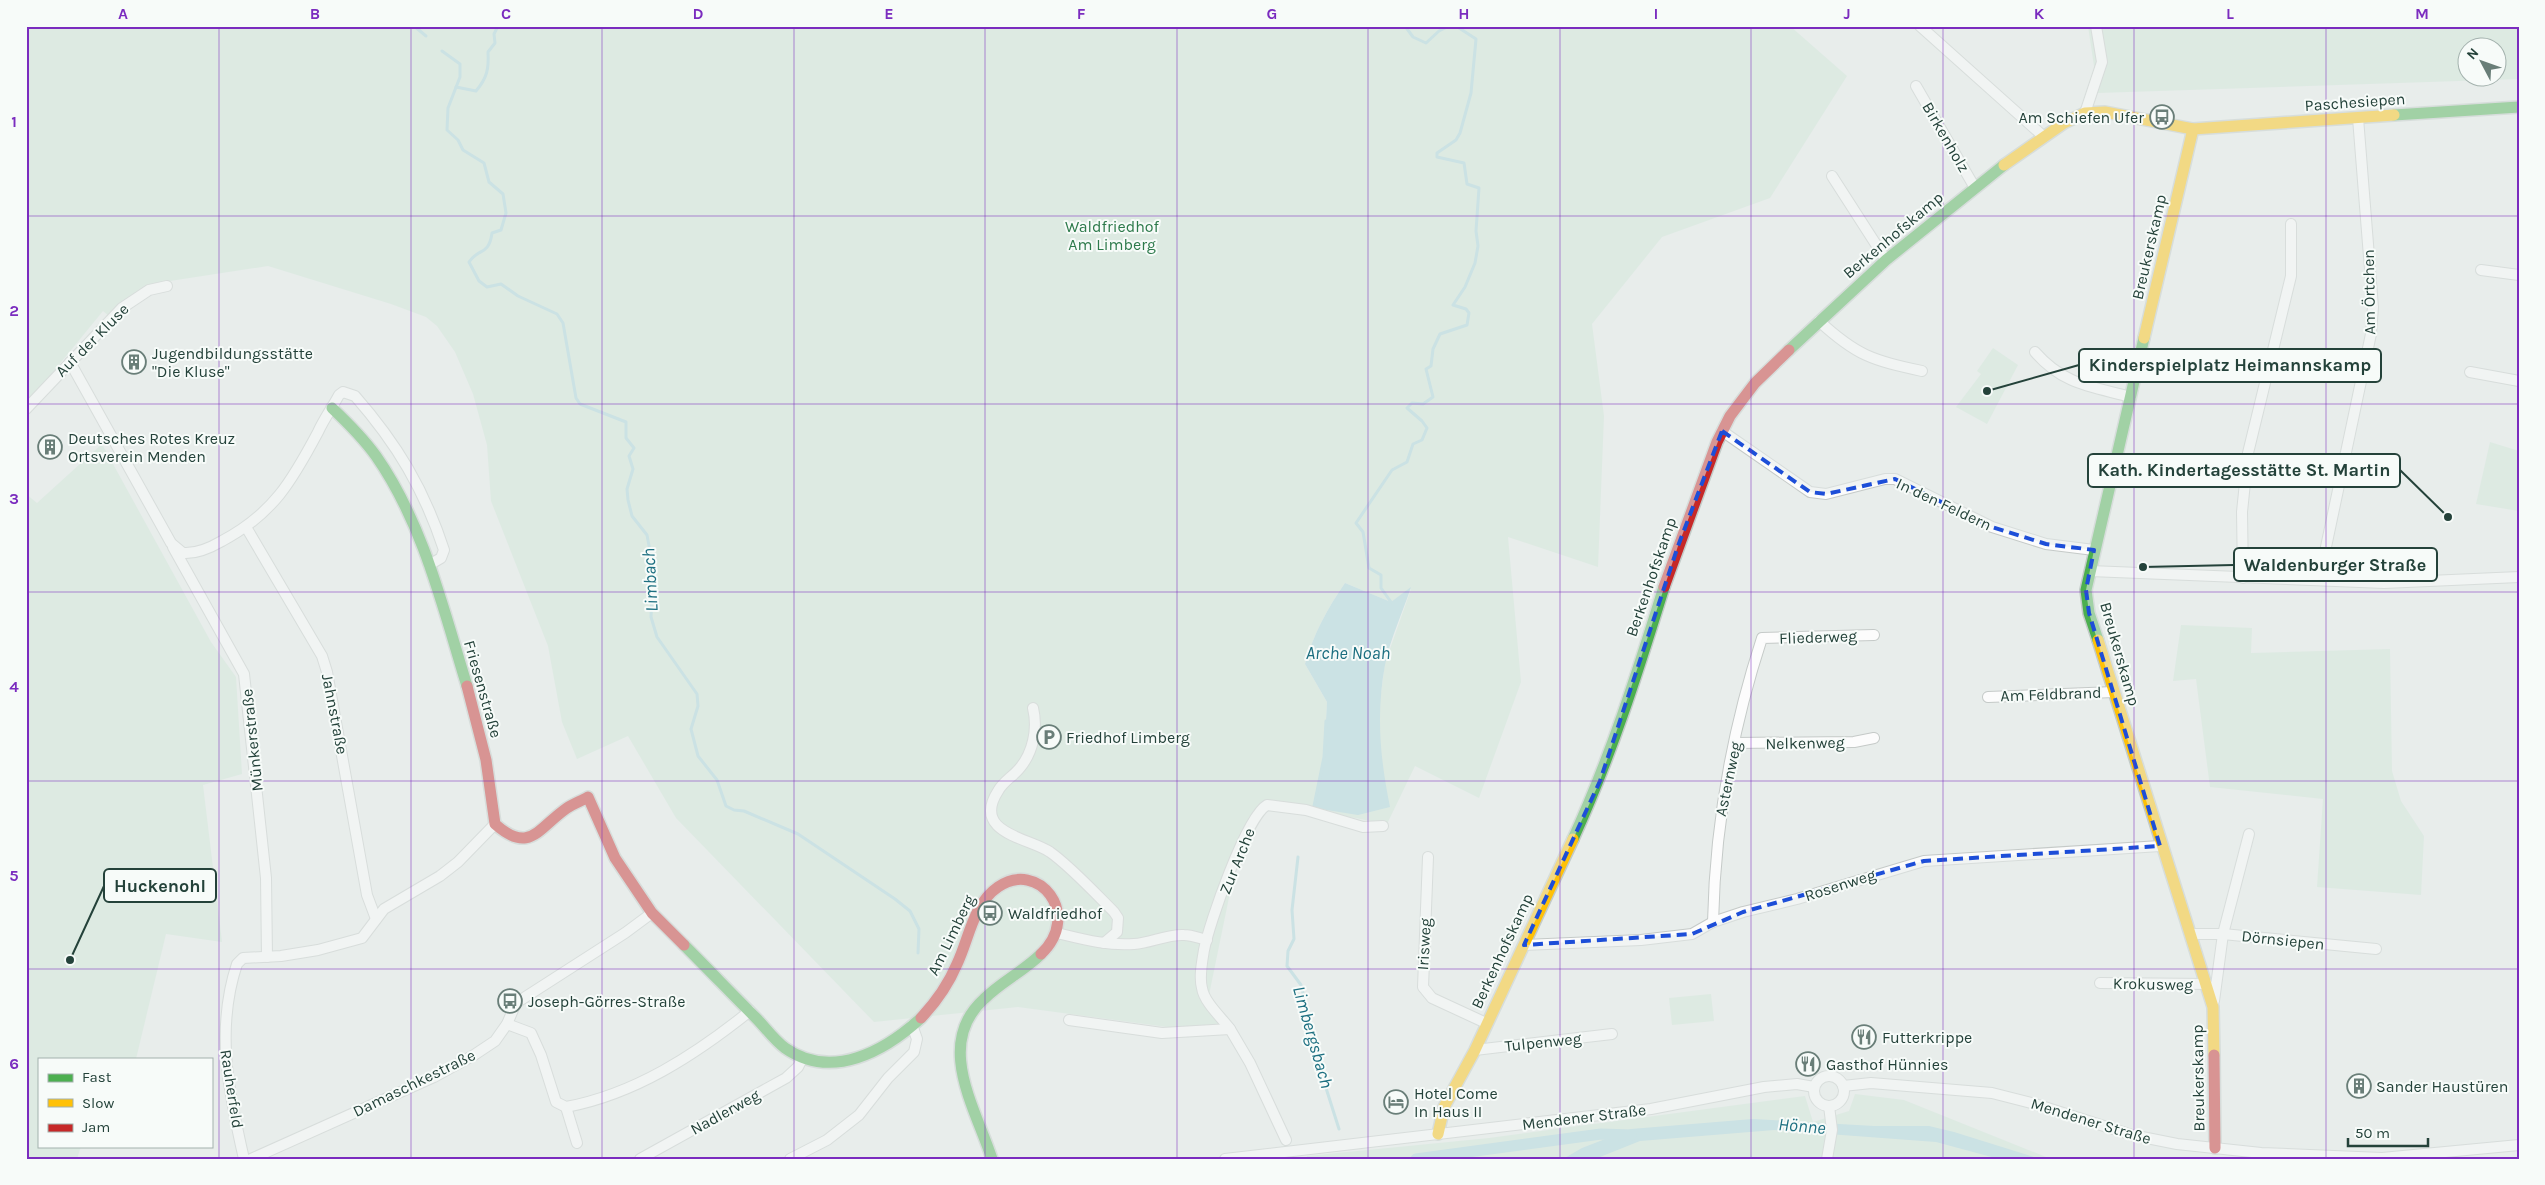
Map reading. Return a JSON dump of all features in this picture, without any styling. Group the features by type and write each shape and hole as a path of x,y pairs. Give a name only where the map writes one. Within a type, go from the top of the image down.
{"street":[{"path":"1920,26 2043,136"},
{"path":"2085,113 2102,62 2096,26"},
{"name":"Birkenholz","path":"1916,86 1975,188"},
{"name":"Paschesiepen","path":"2193,129 2519,107"},
{"name":"Berkenhofskamp","path":"1438,1134 1444,1108 1475,1050 1600,781 1706,468 1722,431 1755,384 1819,321 1886,260 1975,188 2064,122 2085,113 2105,112 2193,129"},
{"name":"Am Örtchen","path":"2319,580 2371,334 2373,306 2358,118"},
{"name":"Breukerskamp","path":"2193,129 2086,590 2089,613 2160,846 2213,1007"},
{"path":"1832,176 1886,260"},
{"path":"2243,578 2242,512 2248,453 2291,276 2291,224"},
{"path":"2481,270 2519,275"},
{"name":"Auf der Kluse","path":"26,409 122,308 143,293 167,286"},
{"path":"1819,321 1837,338 1866,357 1922,372"},
{"path":"2035,352 2060,376 2131,397"},
{"name":"Münkerstraße","path":"70,362 244,674 266,878 267,957"},
{"path":"2470,372 2519,381"},
{"path":"172,545 182,553 195,552 218,543 246,527 282,494 339,395 343,392 355,396 404,459 433,517 444,550 441,558 429,566"},
{"name":"Friesenstraße","path":"332,408 348,422 380,461 406,507 429,566 477,721 495,824"},
{"name":"In den Feldern","path":"1722,431 1810,492 1826,494 1885,479 1895,479 2000,530 2046,544 2094,550"},
{"name":"Jahnstraße","path":"246,527 322,656 329,681 367,895 376,919"},
{"path":"2090,571 2384,583 2519,577"},
{"name":"Fliederweg","path":"1762,638 1874,635"},
{"name":"Asternweg","path":"1713,922 1714,867 1719,819 1736,743 1743,701 1762,638"},
{"name":"Am Feldbrand","path":"1988,697 2114,692"},
{"path":"1033,708 1035,728 1027,759 998,791 992,806 992,814 998,827 1005,832 1020,841 1050,852 1114,912 1118,918 1117,932 1104,943"},
{"name":"Nelkenweg","path":"1736,743 1854,742 1874,738"},
{"name":"Am Limberg","path":"495,824 512,838 529,839 539,834 567,808 588,797 616,858 652,913 785,1048 802,1057 836,1064 862,1059 890,1043 924,1014 947,983 980,908 989,895 1001,885 1021,880 1033,882 1049,892 1058,906 1057,933"},
{"name":"Zur Arche","path":"1286,1140 1250,1063 1230,1029 1202,990 1202,962 1206,940 1245,836 1263,807 1267,805 1306,810 1363,826 1383,826"},
{"path":"267,957 355,942 367,934 384,909 431,883 458,862 495,824"},
{"name":"Breukerskamp","path":"2215,1148 2213,1007 2223,934 2249,834"},
{"name":"Rosenweg","path":"1524,945 1641,940 1692,934 1713,922 1924,861 2160,846"},
{"name":"Irisweg","path":"1428,856 1423,987 1432,998 1486,1023"},
{"name":"Damaschkestraße","path":"251,1159 453,1068 495,1042 508,1024 516,1003 625,933 652,913"},
{"path":"992,1159 964,1084 960,1068 961,1039 971,1014 982,1000 1043,954 1057,933 1104,943 1137,944 1184,934 1206,940"},
{"name":"Dörnsiepen","path":"2190,934 2223,934 2376,949"},
{"name":"Rauherfeld","path":"244,1159 230,1098 224,1055 226,1022 231,987 240,960 267,957"},
{"name":"Krokusweg","path":"2100,983 2206,984"},
{"path":"508,1024 531,1033 541,1055 556,1102 566,1107 615,1093 661,1072 695,1052 750,1011"},
{"path":"1069,1020 1162,1033 1230,1029"},
{"path":"790,1159 827,1140 859,1115 888,1078 914,1052 917,1039 912,1025"},
{"name":"Tulpenweg","path":"1475,1050 1612,1034"},
{"name":"Nadlerweg","path":"640,1159 786,1078 798,1067 802,1057"},
{"name":"Mendener Straße","path":"1225,1159 1293,1155 1438,1134 1651,1109 1764,1086 1797,1084 1814,1087 1819,1080 1829,1076 1840,1080 1843,1086 1871,1083 1992,1093 2035,1104 2132,1136 2177,1144 2261,1153 2375,1158 2519,1145"},
{"path":"1829,1109 1842,1098 1843,1086"},
{"path":"1814,1087 1818,1102 1829,1109 1832,1130 1827,1159"},
{"path":"566,1107 577,1143"}],"highlighted area":[{"path":"1722,431 1810,492 1826,494 1895,479 1992,527 2046,544 2094,550 2086,590 2089,613 2160,846 1924,861 1743,912 1692,934 1524,945 1600,781 1678,546"}],"green space":[{"name":"Waldfriedhof Am Limberg","path":"26,26 1790,26 1847,76 1770,198 1662,237 1592,324 1604,416 1598,567 1508,537 1521,682 1479,798 1415,766 1387,824 1264,801 1233,878 1209,995 1219,1025 1182,1029 1018,1007 874,1022 676,818 628,736 577,759 562,722 548,646 491,501 487,445 473,394 455,352 437,326 426,317 391,304 268,266 157,283 135,294 109,316 103,311 26,405","holes":["1345,583 1391,602 1411,589 1385,663 1378,716 1381,759 1314,807 1324,757 1327,702 1305,664 1313,642 1327,612"]},
{"path":"2088,26 2519,26 2519,79 2508,79 2508,38 2458,38 2458,81 2098,93"},
{"path":"1993,348 2018,365 1987,424 1956,407 1981,374 1977,371"},
{"path":"2490,442 2519,451 2519,511 2476,504"},
{"path":"102,444 211,642 236,677 242,774 203,785 222,942 166,934 136,1058 38,1058 38,1148 80,1148 77,1159 26,1159 26,494 37,503"},
{"path":"2181,625 2252,628 2251,653 2390,649 2392,771 2401,801 2424,836 2421,895 2317,887 2323,799 2210,787 2196,679 2173,681"},
{"path":"1711,994 1714,1021 1672,1025 1669,998"},
{"path":"1855,1094 1904,1100 2051,1159 1306,1159 1307,1156 1489,1138 1805,1096 1813,1122 1849,1111"}],"water":[{"name":"Arche Noah","path":"1345,583 1391,602 1411,587 1390,645 1382,683 1380,736 1390,807 1358,815 1314,808 1324,757 1327,702 1305,664 1322,622 1332,602"},
{"name":"Hönne","path":"1753,1119 1874,1126 1929,1126 2040,1159 1999,1159 1936,1142 1774,1130 1640,1141 1595,1159 1563,1159 1582,1148 1631,1129"}],"waterway":[{"name":"Limbach","path":"414,26 426,36"},
{"path":"456,87 476,91 480,86 485,77 488,52 495,43 494,34 498,26"},
{"name":"Limbergsbach","path":"1405,26 1413,37 1426,43 1439,31 1449,26"},
{"name":"Limbergsbach","path":"1390,604 1391,602 1381,588 1381,575 1369,568 1363,532 1356,523 1392,470 1407,462 1413,444 1422,440 1427,428 1407,408 1412,403 1423,404 1433,397 1426,369 1431,366 1433,349 1440,334 1467,325 1469,313 1466,309 1453,305 1465,287 1475,263 1478,246 1476,231 1479,188 1467,184 1464,163 1437,157 1437,153 1456,140 1460,133 1471,93 1476,39 1456,26"},
{"name":"Limbach","path":"442,51 460,64 460,77 448,108 447,130 458,140 463,150 484,163 489,182 503,194 506,213 501,230 492,233 491,240 486,249 469,262 479,281 487,287 501,284 518,296 557,314 563,323 576,398 580,404 626,422 626,438 634,448 629,456 633,469 627,489 628,500 632,516 647,535 653,567 651,617 657,637 697,694 698,706 691,729 698,756 717,780 726,806 734,810 744,811 798,834 910,911 919,929 918,953"},
{"name":"Limbergsbach","path":"1314,806 1324,757 1326,721"},
{"name":"Limbergsbach","path":"1298,857 1292,910 1294,939 1288,951 1287,966 1301,985 1326,1088 1339,1129"},
{"path":"1416,1159 1601,1134 1631,1135"}],"traffic: fast":[{"path":"2394,115 2519,107"},
{"path":"1789,350 1886,260 2004,165"},
{"path":"2098,640 2089,613 2086,590 2144,338"},
{"path":"332,408 376,456 407,509 430,567 467,686"},
{"path":"1573,839 1611,746 1664,587"},
{"path":"684,945 777,1041 803,1058 821,1062 839,1062 857,1058 875,1051 907,1030 921,1018"},
{"path":"992,1159 963,1077 960,1056 962,1036 969,1017 984,999 1041,954"}],"traffic: slow":[{"path":"2004,165 2064,123 2085,113 2105,112 2193,129 2394,115"},
{"path":"2144,338 2193,129"},
{"path":"2098,640 2213,1007 2214,1055"},
{"path":"1438,1134 1444,1107 1475,1050 1573,839"}],"traffic: jam":[{"path":"1664,587 1717,442 1730,416 1755,383 1789,350"},
{"path":"467,686 486,760 495,824 507,833 526,838 541,830 567,808 588,797 615,858 652,913 684,945"},
{"path":"921,1018 937,999 950,978 977,912 990,894 998,887 1013,880 1028,880 1040,885 1050,895 1056,908 1058,923 1053,938 1041,954"},
{"path":"2214,1055 2215,1148"}],"place":[{"name":"Am Schiefen Ufer","path":"2162,117"},
{"name":"Jugendbildungsstätte \"Die Kluse\"","path":"134,362"},
{"name":"Kinderspielplatz Heimannskamp","path":"1987,391"},
{"name":"Deutsches Rotes Kreuz Ortsverein Menden","path":"50,447"},
{"name":"Kath. Kindertagesstätte St. Martin","path":"2448,517"},
{"name":"Waldenburger Straße","path":"2143,567"},
{"name":"Friedhof Limberg","path":"1049,737"},
{"name":"Waldfriedhof","path":"990,913"},
{"name":"Huckenohl","path":"70,960"},
{"name":"Joseph-Görres-Straße","path":"510,1001"},
{"name":"Futterkrippe","path":"1864,1037"},
{"name":"Gasthof Hünnies","path":"1808,1064"},
{"name":"Sander Haustüren","path":"2359,1086"},
{"name":"Hotel Come In Haus II","path":"1396,1102"}]}
